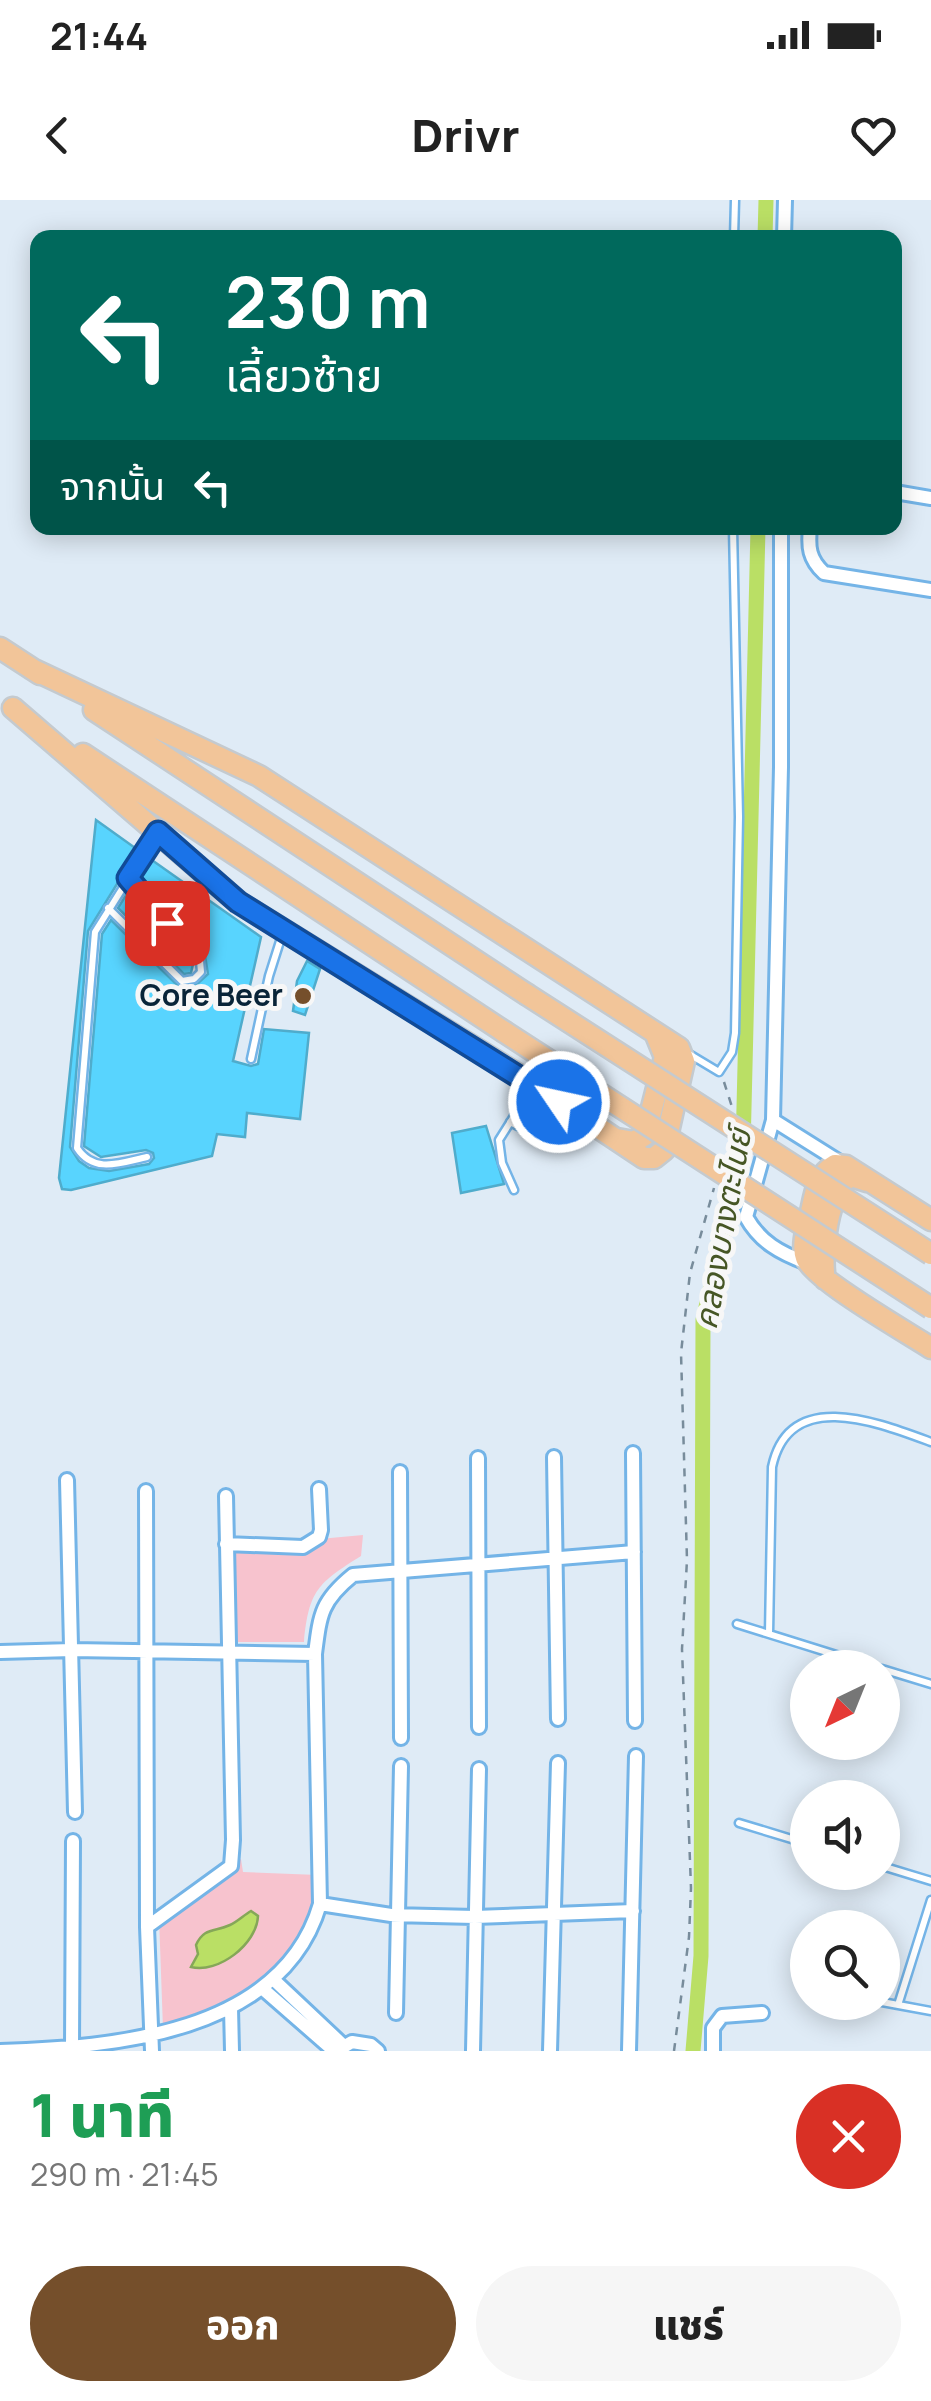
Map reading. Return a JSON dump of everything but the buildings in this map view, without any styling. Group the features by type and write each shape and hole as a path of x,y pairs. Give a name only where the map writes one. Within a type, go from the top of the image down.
{"main road":[{"path":"0,648 526,994 931,1254"},
{"path":"6,704 238,902 533,1084 644,1158 654,1158 664,1150 684,1061 679,1048 259,776 32,669"},
{"path":"6,704 931,1308"},
{"path":"276,829 256,810 254,796 265,789 293,800"},
{"path":"278,925 252,904 252,890 266,882 288,890"},
{"path":"612,1138 634,1142 644,1136 666,1057 655,1033"},
{"path":"931,1220 846,1166 829,1168 816,1188 804,1250 806,1263 825,1279 931,1348"},
{"path":"825,1279 821,1259 834,1201 844,1180 851,1176 871,1182"}],"street":[{"path":"784,230 785,200"},
{"path":"902,493 931,498"},
{"path":"781,535 781,768 773,1120 746,1217 754,1232 770,1246 806,1263"},
{"path":"809,535 813,562 824,572 931,590"},
{"path":"773,1120 846,1166"},
{"path":"633,1453 635,1721"},
{"path":"554,1457 558,1719"},
{"path":"478,1458 479,1727"},
{"path":"400,1472 401,1738"},
{"path":"67,1480 75,1812"},
{"path":"226,1544 303,1548 321,1530 319,1489"},
{"path":"146,1491 147,1927 152,2051"},
{"path":"147,1927 231,1866 226,1496"},
{"path":"0,2051 72,2048 199,2022 268,1985 299,1952 315,1924 320,1904 315,1654 324,1605 337,1588 354,1575 634,1552"},
{"path":"0,1652 315,1654"},
{"path":"629,2051 636,1756"},
{"path":"550,2051 558,1763"},
{"path":"396,2013 401,1766"},
{"path":"473,2051 479,1769"},
{"path":"72,2048 73,1841"},
{"path":"320,1904 398,1915 633,1911"},
{"path":"268,1985 339,2049 362,2042 378,2051"},
{"path":"231,2008 232,2051"},
{"path":"713,2051 713,2028 722,2016 762,2013"}],"lane":[{"path":"734,230 735,200"},
{"path":"679,1048 718,1072 732,1052 735,1033 739,817 733,535"},
{"path":"147,1157 104,1166 92,1164 76,1148 95,932 158,832"},
{"path":"108,908 182,980 189,982 202,972 200,962 128,878"},
{"path":"146,947 167,923"},
{"path":"252,1059 278,925"},
{"path":"514,1190 498,1150 499,1140 533,1084"},
{"path":"510,1122 536,1134"},
{"path":"769,1634 772,1467 776,1445 808,1420 834,1414 931,1442"},
{"path":"737,1624 821,1650"},
{"path":"900,1674 931,1684"},
{"path":"738,1823 790,1839"},
{"path":"900,1872 931,1881"},
{"path":"900,1999 931,1900"},
{"path":"900,2005 931,2011"}],"path":[{"path":"718,1072 733,1103 730,1121"},
{"path":"674,2051 689,1937 691,1872 682,1648 687,1560 681,1354 690,1273 718,1175"}],"shaded area":[{"path":"363,1535 361,1556 325,1581 313,1599 304,1642 231,1642 232,1547"},
{"path":"241,1859 243,1872 318,1875 310,1924 294,1953 258,1989 163,2029 159,1917"},
{"path":"251,1911 258,1916 256,1927 234,1955 213,1966 191,1967 198,1954 196,1945 203,1935 233,1924"}],"waterway":[{"name":"คลองบางตะไนย์","path":"765,230 766,200"},
{"name":"คลองบางตะไนย์","path":"693,2051 701,1956 703,1320 743,1149 758,535"}],"place":[{"name":"Core Beer","path":"303,996"}],"route":[{"path":"167,923 128,878 158,832 238,902 559,1102"}]}
